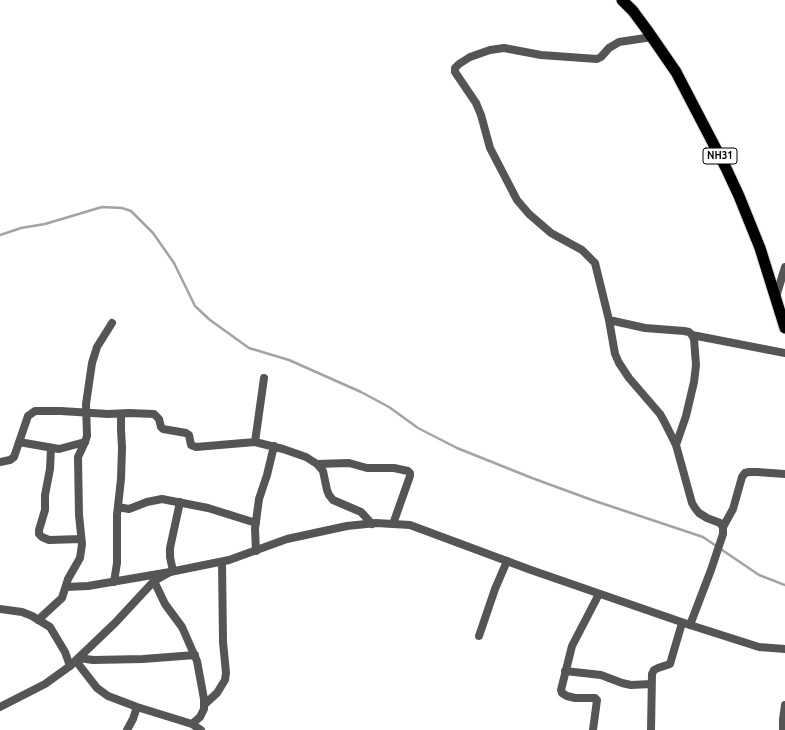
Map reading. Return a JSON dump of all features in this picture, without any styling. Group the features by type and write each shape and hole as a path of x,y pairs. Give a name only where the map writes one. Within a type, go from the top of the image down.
{"highway":[{"name":"NH31","path":"622,0 633,11 676,72 726,168 760,248 785,328"}],"street":[{"path":"652,37 619,42 609,48 601,57 597,59 541,55 498,48 481,52 470,57 459,64 455,68 455,72 456,76 476,103 481,115 490,148 517,200 528,214 551,233 582,250 590,256 595,263 609,320 615,354 619,363 629,378 660,414 676,445 692,502 699,513 706,518 720,523 723,531"},
{"path":"776,297 785,267"},
{"path":"609,320 645,328 684,331 689,332 692,335 785,353"},
{"path":"38,620 62,598 80,558 81,539 78,457 86,442 88,386 92,363 97,347 112,323"},
{"path":"676,445 686,416 694,382 696,365 694,339 692,335"},
{"path":"255,442 264,378"},
{"path":"0,462 10,460 14,457 28,416 35,410 154,414 159,419 160,427 163,430 186,433 189,435 191,445 196,447 255,442 274,446 306,457 323,470 327,490 333,500 361,512 372,524"},
{"path":"114,582 117,563 116,533 121,479 121,414"},
{"path":"19,442 51,448 66,448 86,442"},
{"path":"256,551 254,536 259,499 274,446"},
{"path":"51,448 50,469 45,494 45,510 39,534 48,540 81,539"},
{"path":"317,464 349,463 368,468 394,468 408,470 410,476 393,524"},
{"path":"652,730 652,674 654,670 670,664 686,624 711,570 723,531 733,509 742,478 745,473 749,472 785,474"},
{"path":"118,507 129,509 147,502 162,499 208,508 256,523"},
{"path":"171,571 170,548 180,502"},
{"path":"66,587 80,587 114,582 222,562 287,539 346,526 372,524 410,525 686,624 760,647 785,649"},
{"path":"479,636 495,589 507,561"},
{"path":"205,704 217,693 225,680 226,674 223,642 222,562"},
{"path":"0,707 45,684 75,662 116,623 154,581 171,571"},
{"path":"154,581 165,604 182,627 195,655 205,704 203,712 192,724"},
{"path":"593,730 597,700 591,697 575,698 562,693 561,690 572,646 599,594"},
{"path":"0,609 22,612 50,627 75,662 102,693 116,700 192,724 201,730"},
{"path":"75,662 195,655"},
{"path":"565,671 601,675 631,685 651,684"},
{"path":"783,730 782,719 785,705"},
{"path":"127,730 137,707"}],"waterway":[{"path":"0,235 21,228 45,224 102,207 122,208 131,211 153,233 174,263 195,306 210,320 249,348 289,360 361,392 389,407 418,428 457,448 592,500 703,537 759,575 785,585"}]}
